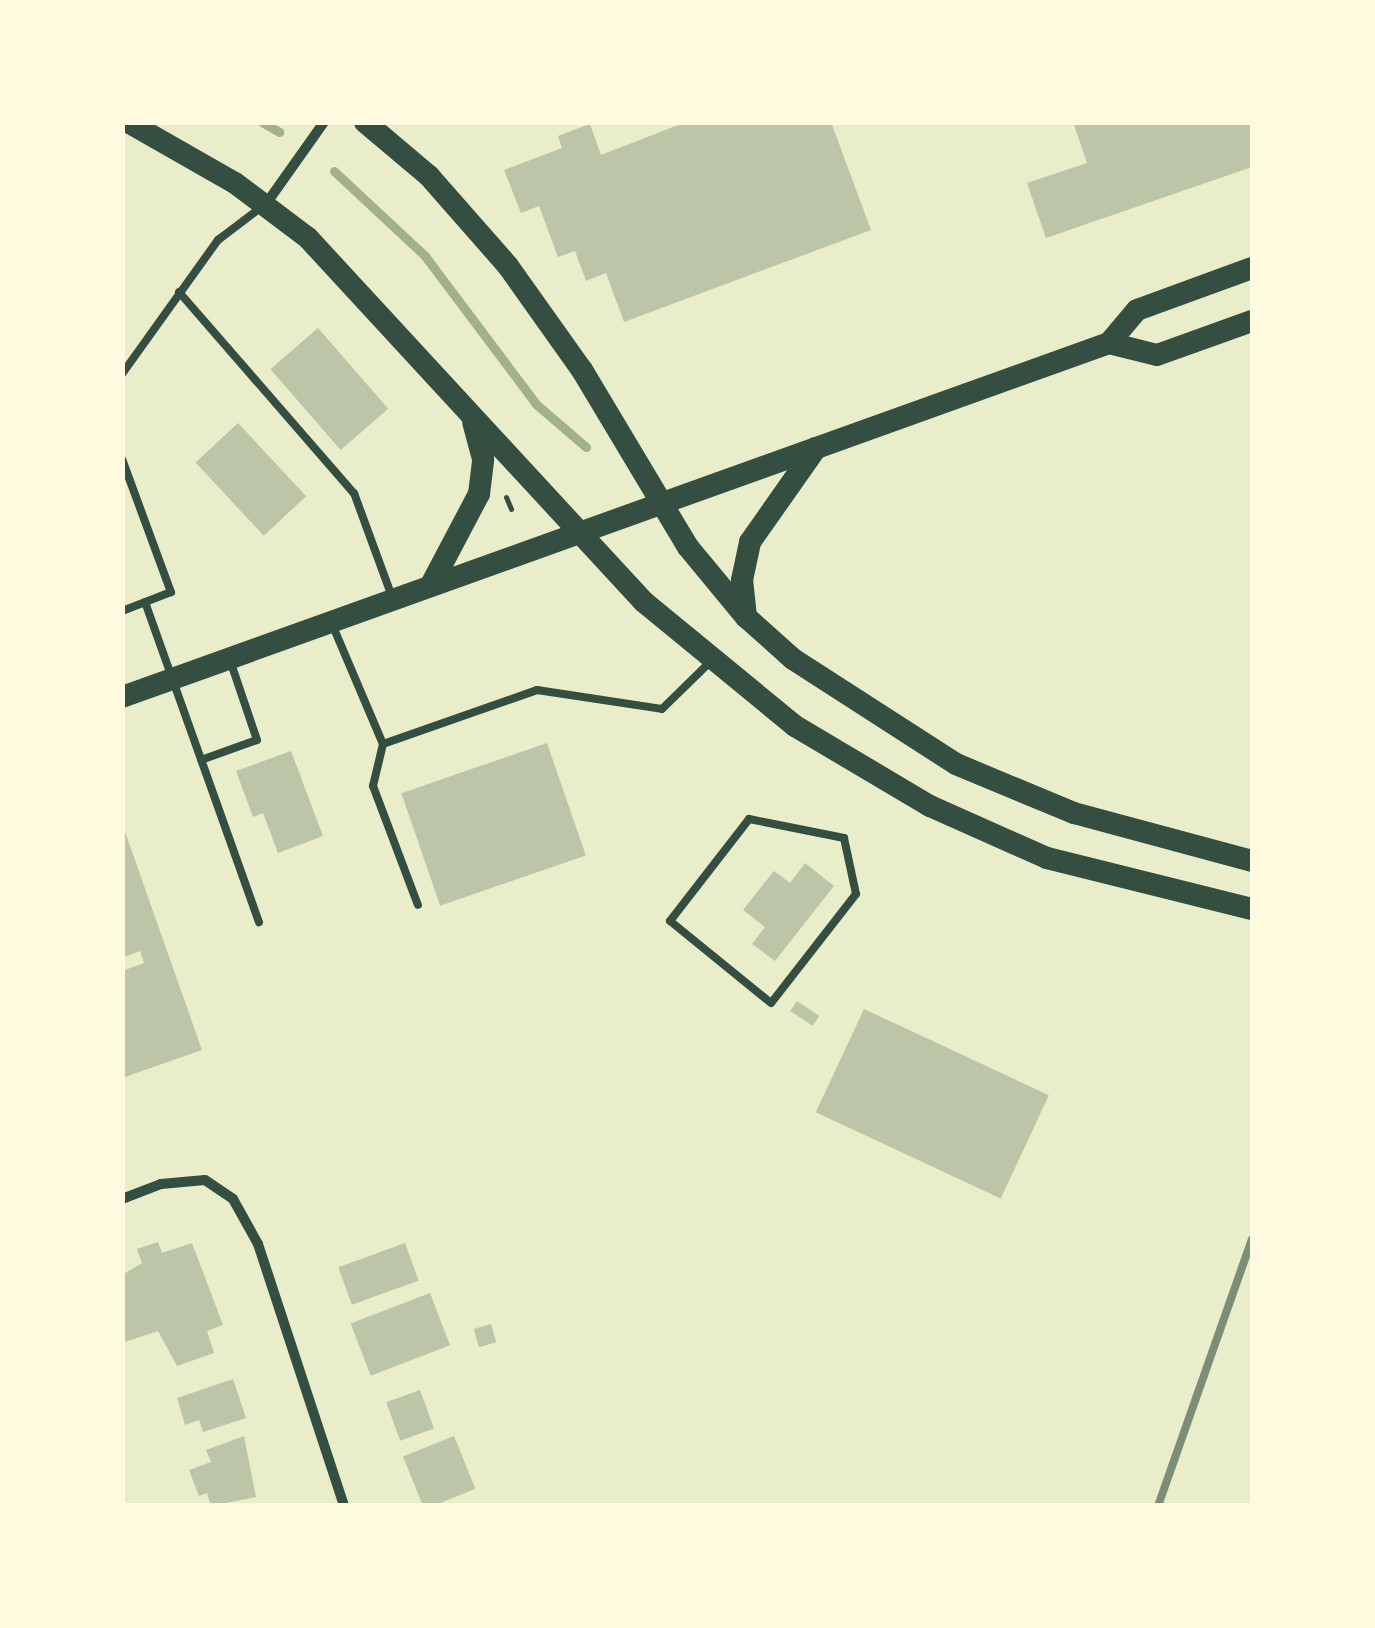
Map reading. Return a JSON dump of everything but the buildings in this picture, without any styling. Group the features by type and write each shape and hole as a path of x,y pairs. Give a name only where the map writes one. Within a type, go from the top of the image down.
{"main road":[{"path":"128,122 266,204 356,284 574,531 710,662 854,763 990,834 1108,878 1252,909"},
{"path":"365,122 429,176 530,296 659,501 746,617 848,700 956,764 1074,813 1252,861"},
{"path":"122,696 574,531 1109,343 1138,310 1252,268"},
{"path":"1109,343 1157,355 1252,321"},
{"path":"432,583 471,513 482,477 468,410"},
{"path":"746,617 742,580 750,542 816,448"}],"street":[{"path":"266,204 324,122"},
{"path":"122,1199 161,1184 205,1180 233,1199 258,1244 344,1506"}],"lane":[{"path":"122,374 218,240 266,204"},
{"path":"178,292 354,493 392,598"},
{"path":"122,459 171,592 122,610"},
{"path":"146,602 259,922"},
{"path":"330,620 383,744 373,786 418,905"},
{"path":"201,760 257,740 229,657"},
{"path":"383,744 537,690 662,709 710,662"},
{"path":"748,819 844,838 856,894 771,1003 670,921 748,819"}],"waterway":[{"path":"262,122 279,132"},
{"path":"334,171 425,256 536,404 586,447"}],"railway":[{"path":"1158,1506 1252,1239"}]}
